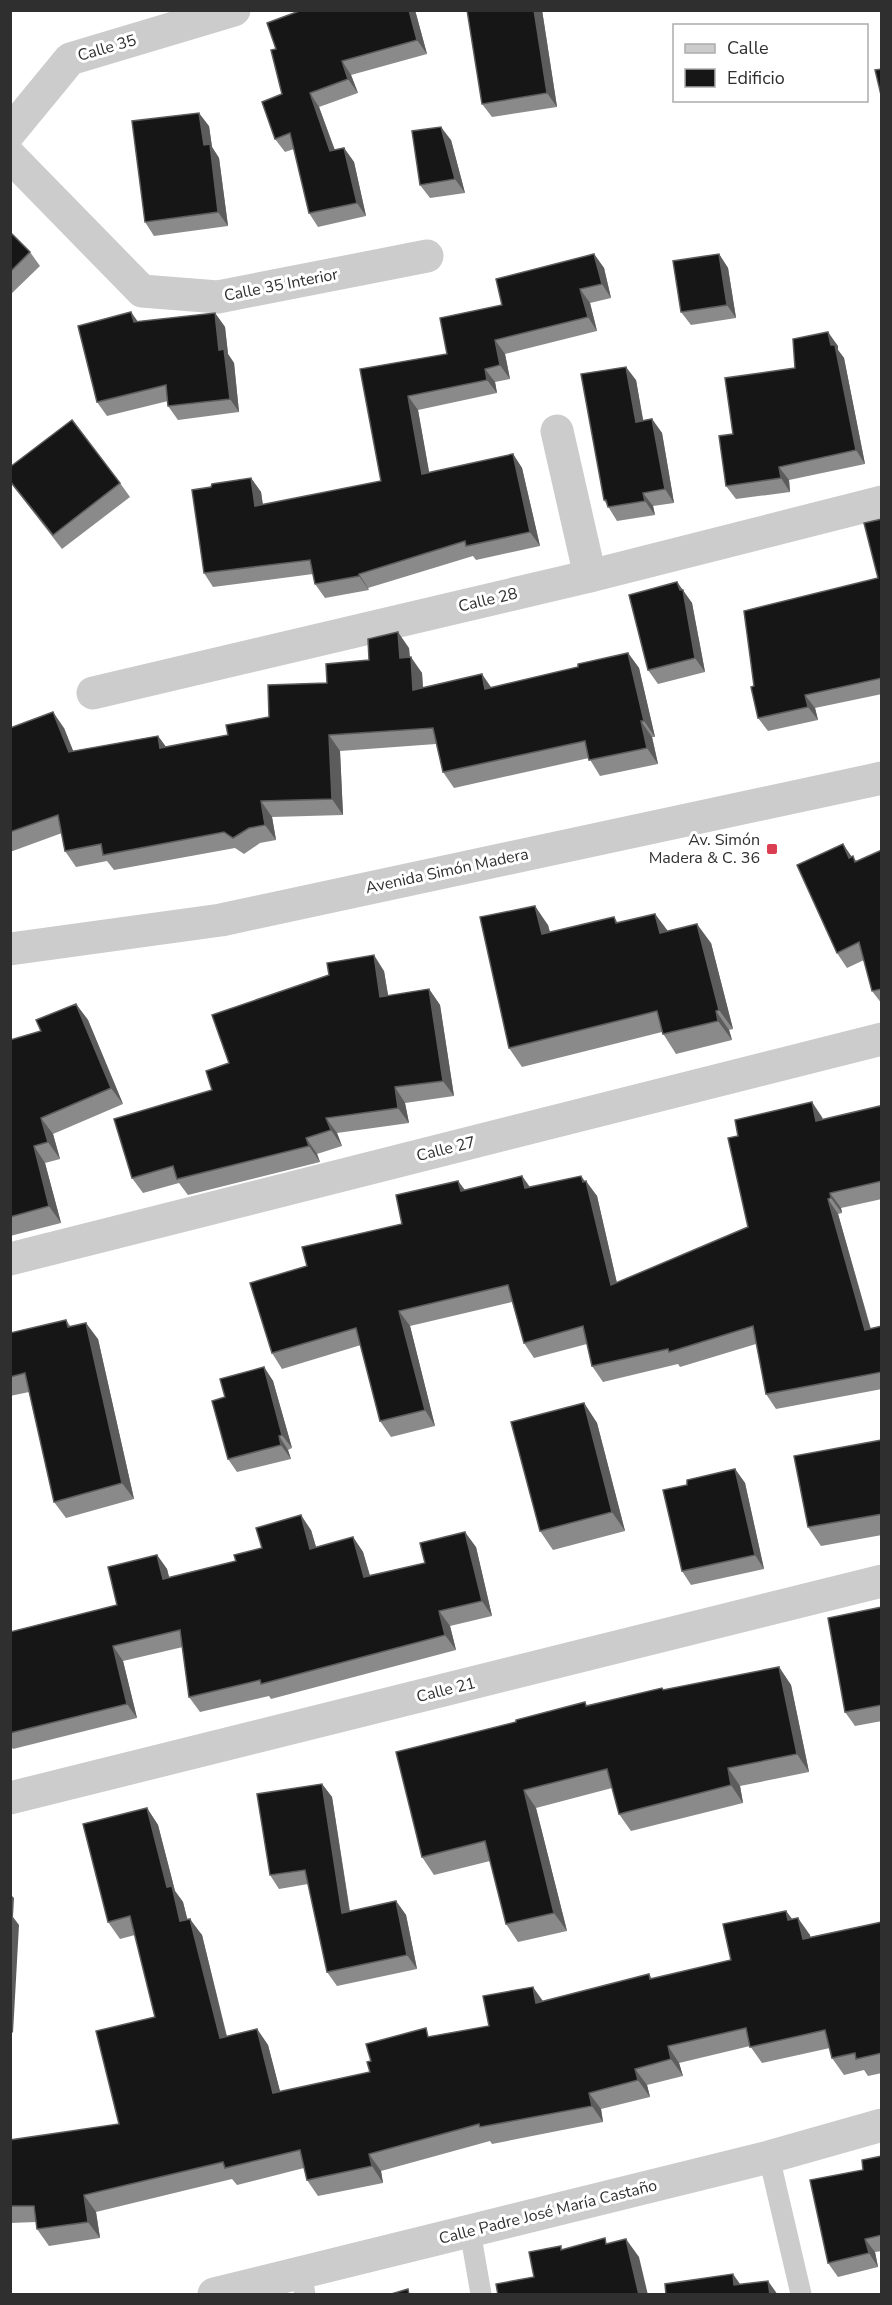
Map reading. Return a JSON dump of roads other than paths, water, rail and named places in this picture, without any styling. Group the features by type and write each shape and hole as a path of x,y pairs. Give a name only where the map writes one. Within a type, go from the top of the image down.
{"street":[{"name":"Calle 35","path":"10,132 70,59 234,10"},
{"name":"Calle 35 Interior","path":"10,156 142,291 218,297 427,256"},
{"path":"556,431 590,576"},
{"name":"Calle 28","path":"93,693 590,576 882,502"},
{"name":"Avenida Simón Madera","path":"10,949 221,920 882,778"},
{"name":"Calle 27","path":"10,1259 882,1039"},
{"name":"Calle 21","path":"10,1798 882,1581"},
{"name":"Calle Padre José María Castaño","path":"214,2295 303,2284 470,2231 769,2157 882,2125"}],"lane":[{"path":"769,2157 801,2295"},
{"path":"470,2231 481,2295"}],"place":[{"name":"Av. Simón Madera & C. 36","path":"772,849"}]}
